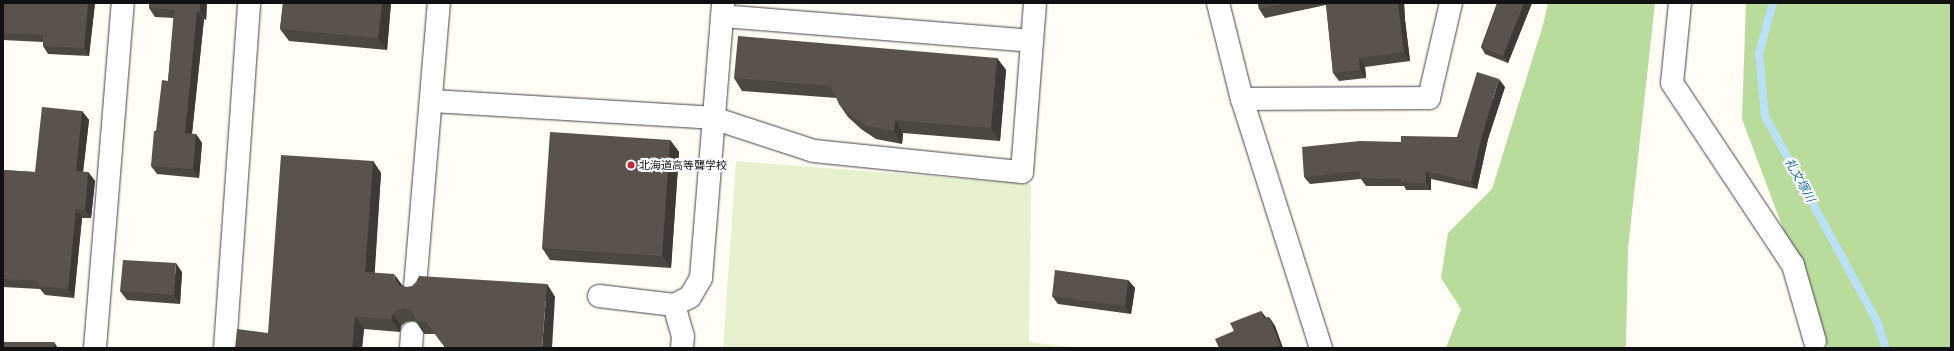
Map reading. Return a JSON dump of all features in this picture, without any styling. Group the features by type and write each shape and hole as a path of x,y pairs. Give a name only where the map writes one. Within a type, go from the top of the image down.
{"street":[{"path":"95,348 124,3"},
{"path":"225,348 249,3"},
{"path":"415,287 439,3"},
{"path":"431,100 713,118 814,151 1022,172 1035,3"},
{"path":"1218,3 1242,99 1321,348"},
{"path":"1242,99 1429,98 1451,3"},
{"path":"1680,3 1672,83 1793,265 1816,341"},
{"path":"599,296 674,305 690,297 701,278 723,10 1032,41"},
{"path":"674,305 683,336 682,348"}],"green space":[{"path":"1548,3 1655,3 1628,248 1626,346 1623,348 1446,348 1461,309 1441,278 1448,233 1492,189 1543,25"},
{"path":"1746,3 1951,3 1951,348 1828,348 1742,119"},
{"path":"736,161 1031,184 1029,342 1080,348 723,348"}],"building":[{"path":"3,3 88,3 84,48 43,46 43,35 3,33"},
{"path":"149,3 200,3 200,11 197,11 185,133 196,134 193,169 151,166 154,131 156,131 162,80 168,81 174,10 149,8"},
{"path":"283,3 382,3 378,38 280,29"},
{"path":"1258,3 1288,3 1259,9"},
{"path":"1326,3 1398,3 1404,52 1359,58 1360,70 1333,73"},
{"path":"1497,3 1524,3 1503,56 1481,47"},
{"path":"738,36 997,58 991,128 895,120 894,131 868,126 853,117 839,104 831,86 734,78"},
{"path":"1477,72 1499,79 1483,132 1471,182 1426,171 1426,183 1401,182 1401,179 1360,178 1360,171 1304,177 1302,147 1360,141 1401,142 1401,136 1457,137"},
{"path":"42,107 82,111 76,171 88,172 85,210 76,209 68,289 38,286 39,281 3,279 3,170 35,172"},
{"path":"550,132 670,140 662,256 542,248"},
{"path":"281,155 373,161 365,272 394,274 395,280 399,285 406,287 412,286 419,276 547,284 542,348 444,348 426,322 416,321 410,310 405,308 397,310 391,319 355,317 352,348 235,348 237,329 268,333"},
{"path":"123,260 176,263 174,295 120,291"},
{"path":"1055,270 1128,280 1125,306 1052,296"},
{"path":"1261,311 1264,318 1269,317 1280,345 1277,346 1277,348 1219,348 1215,339 1234,331 1230,323"},
{"path":"3,342 54,342 54,348 3,348"}],"waterway":[{"name":"礼文塚川","path":"1773,3 1759,53 1765,116 1877,321 1886,348"}],"place":[{"name":"北海道高等聾学校","path":"631,165"}]}
